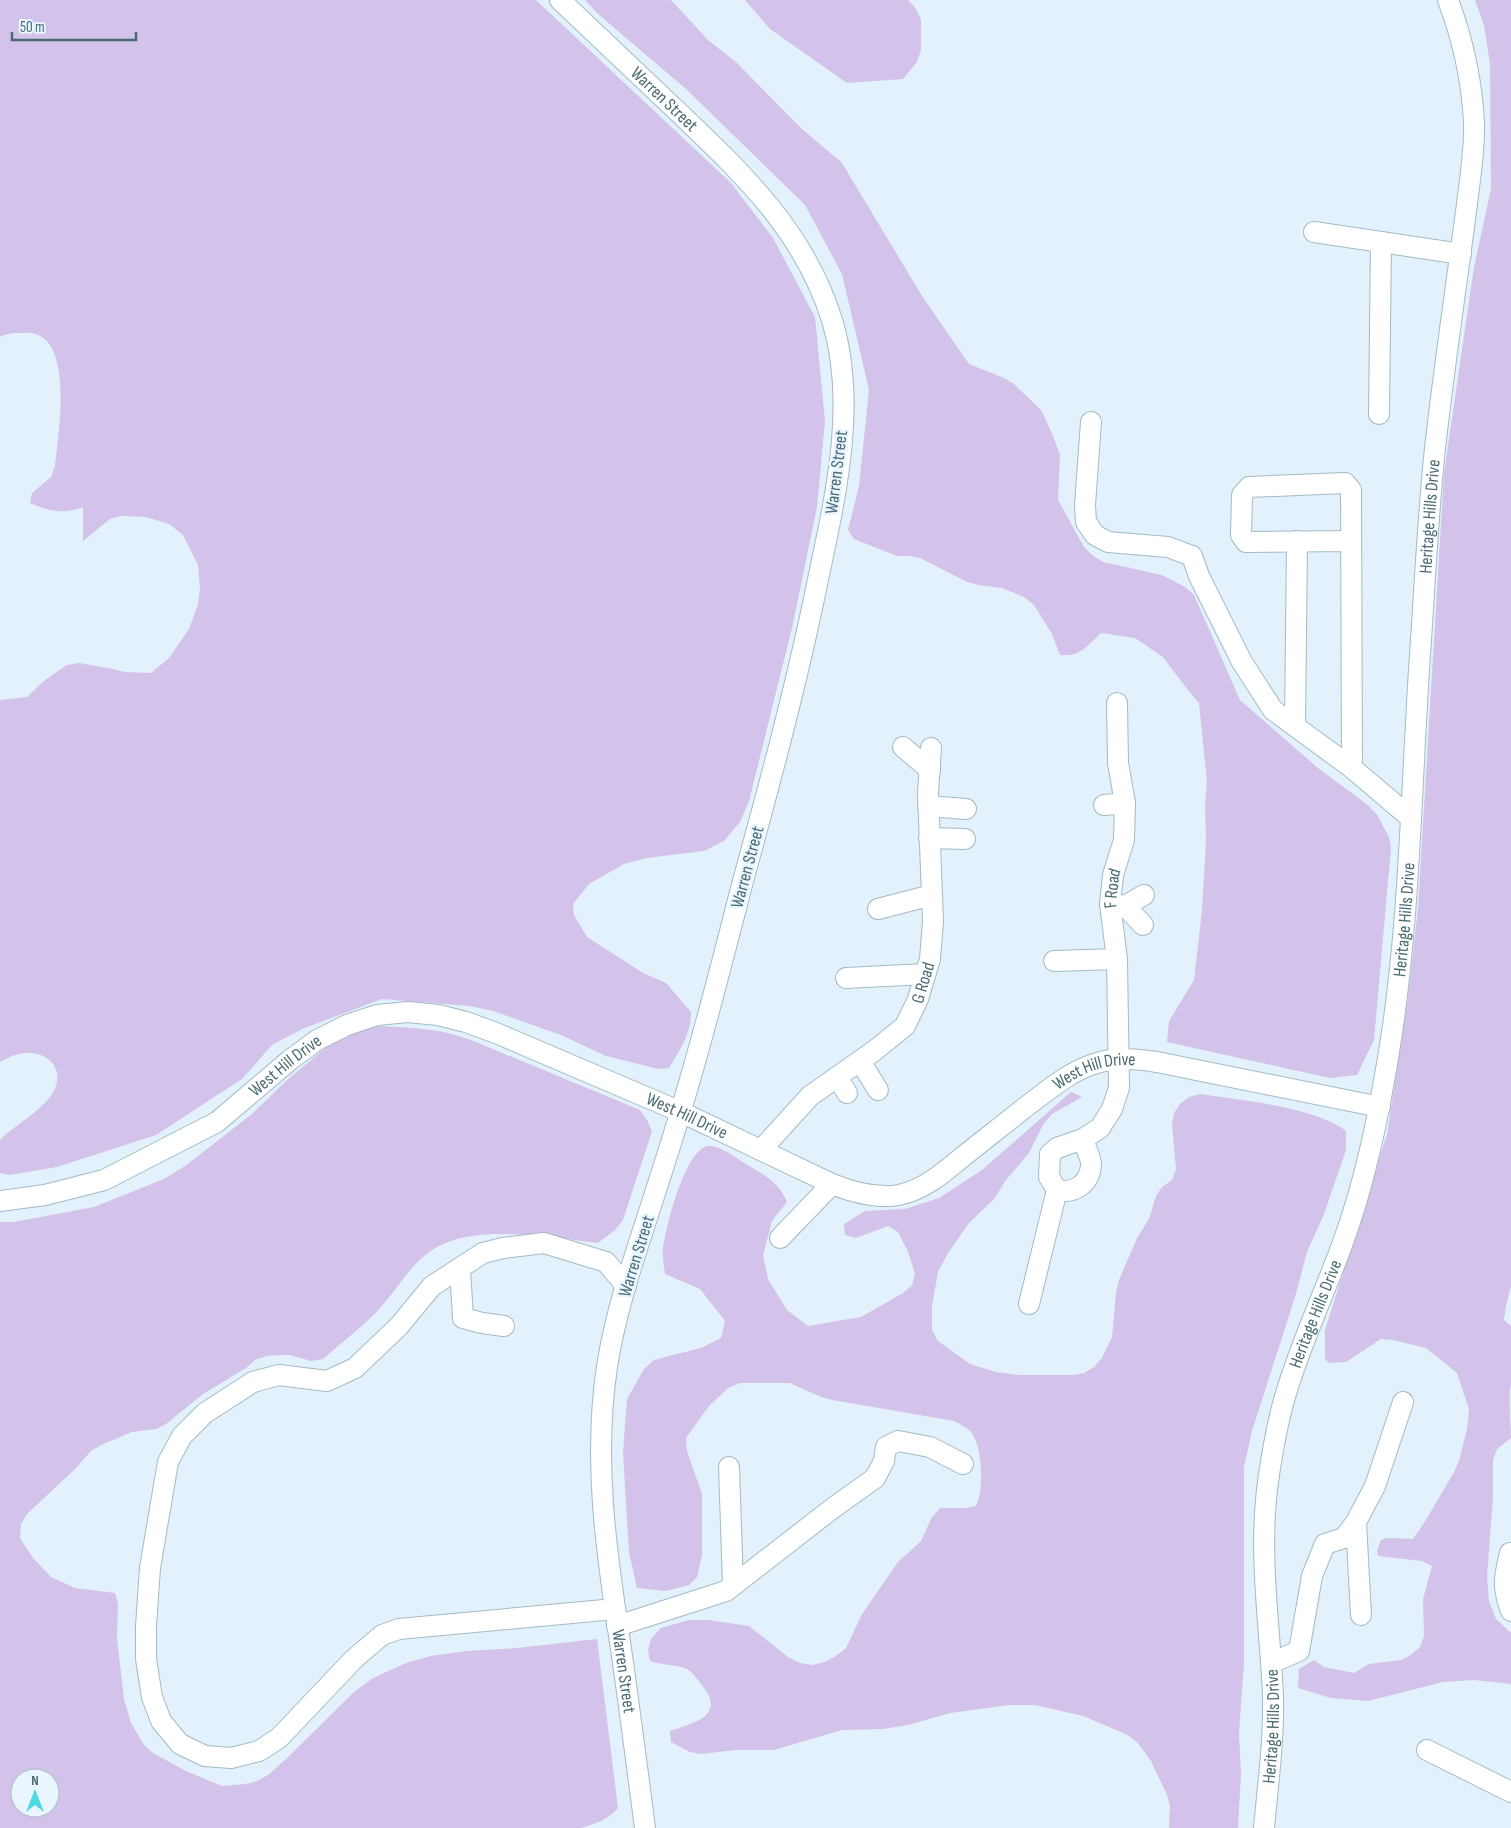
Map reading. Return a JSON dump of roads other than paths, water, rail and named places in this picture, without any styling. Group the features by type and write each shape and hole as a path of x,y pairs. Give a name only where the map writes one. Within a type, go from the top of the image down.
{"street":[{"name":"Warren Street","path":"560,0 727,158 775,212 798,246 824,298 834,327 840,359 843,401 842,431 832,510 806,636 759,825 681,1112 626,1286 615,1324 607,1364 600,1450 605,1536 646,1828"},
{"name":"Heritage Hills Drive","path":"1264,1828 1272,1737 1273,1700 1264,1577 1264,1534 1274,1443 1297,1359 1358,1200 1380,1107 1398,994 1404,935 1421,640 1434,462 1472,166 1474,125 1471,86 1463,46 1448,0"},
{"path":"1314,232 1461,254"},
{"path":"1379,414 1381,242"},
{"path":"1091,422 1085,505 1086,522 1095,535 1108,542 1168,547 1192,556 1199,576 1242,662 1273,710 1352,768 1411,818"},
{"path":"1351,541 1246,542 1241,536 1242,496 1250,488 1345,483 1351,490 1352,768"},
{"path":"1295,726 1297,541"},
{"name":"F Road","path":"1083,1139 1100,1128 1112,1109 1119,1088 1118,1059 1124,993 1117,959 1118,905 1113,875 1124,840 1125,803 1111,762 1123,714"},
{"path":"903,748 930,770"},
{"name":"G Road","path":"761,1150 810,1096 842,1085 860,1061 905,1026 918,999 930,959 931,940 932,894 928,806 931,748"},
{"path":"1104,805 1125,803"},
{"path":"928,806 966,809"},
{"path":"929,838 965,838"},
{"path":"878,909 932,894"},
{"path":"1142,925 1118,905 1144,895"},
{"path":"1054,960 1117,959"},
{"path":"846,978 925,974"},
{"name":"West Hill Drive","path":"0,1201 46,1195 104,1180 217,1122 290,1060 317,1040 347,1025 378,1015 408,1012 438,1015 496,1032 681,1112 832,1184 852,1192 874,1195 898,1195 918,1189 940,1175 1073,1073 1088,1066 1118,1059 1157,1062 1380,1107"},
{"path":"860,1061 878,1090"},
{"path":"1083,1139 1092,1165 1088,1176 1080,1187 1067,1192 1057,1190 1048,1178 1050,1154 1057,1148 1083,1139"},
{"path":"780,1238 832,1184"},
{"path":"1029,1304 1057,1190"},
{"path":"626,1286 606,1262 544,1243 503,1248 483,1253 432,1286 399,1326 355,1368 327,1381 279,1375 254,1382 205,1413 182,1436 168,1462 150,1568 146,1659 152,1697 161,1721 180,1744 205,1756 231,1758 259,1751 279,1738 354,1658 382,1635 399,1629 616,1618 726,1591 875,1478 884,1462 886,1447 898,1441 930,1447 963,1464"},
{"path":"460,1269 463,1318 482,1324 504,1326"},
{"path":"1271,1663 1299,1651 1312,1576 1325,1544 1344,1538 1356,1522 1375,1486 1403,1402"},
{"path":"729,1467 733,1585"},
{"path":"1356,1522 1360,1616"},
{"path":"1510,1553 1504,1580 1511,1611"},
{"path":"1427,1750 1511,1792"}]}
